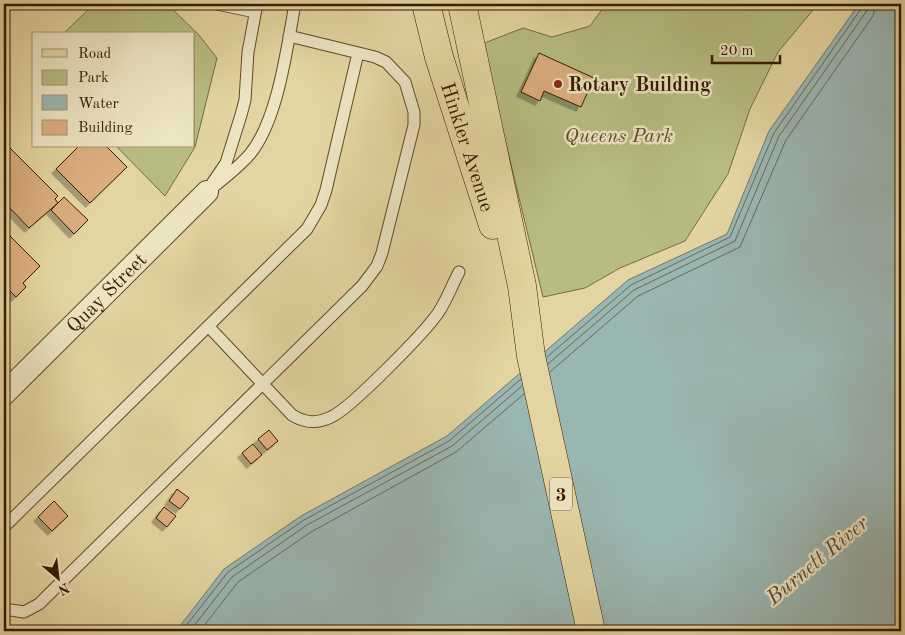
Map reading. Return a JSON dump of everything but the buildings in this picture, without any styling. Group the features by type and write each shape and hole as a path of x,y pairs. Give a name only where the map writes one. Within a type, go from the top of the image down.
{"main road":[{"name":"Hinkler Avenue","path":"426,4 436,46 515,288"},
{"name":"Hinkler Avenue","path":"462,4 515,288"},
{"name":"3","path":"515,288 591,631"}],"street":[{"name":"Quay Street","path":"4,394 207,192"}],"lane":[{"path":"217,4 256,8"},
{"name":"Quay Street","path":"207,192 252,152 264,130 273,110 295,4"},
{"name":"Quay Street","path":"207,192 226,163 245,100 248,52 256,8"},
{"path":"4,609 24,612 39,604 362,286 374,271 382,253 412,139 414,112 405,82 396,70 376,57 289,36"},
{"path":"4,527 307,229 326,190 358,53"},
{"path":"209,327 292,415 301,421 311,422 332,417 352,402 429,324 445,302 459,272"}],"green space":[{"path":"94,4 167,4 198,34 217,58 195,147 195,32 65,32"},
{"name":"Queens Park","path":"606,4 818,4 778,52 750,109 728,174 685,241 620,268 585,288 543,297 482,44 523,28 552,37 590,26"},
{"path":"118,148 194,148 165,196"}],"water":[{"name":"Burnett River","path":"859,4 901,4 901,631 176,631 224,569 301,516 447,436 628,280 727,234 769,131"}],"place":[{"name":"Rotary Building","path":"558,84"}]}
